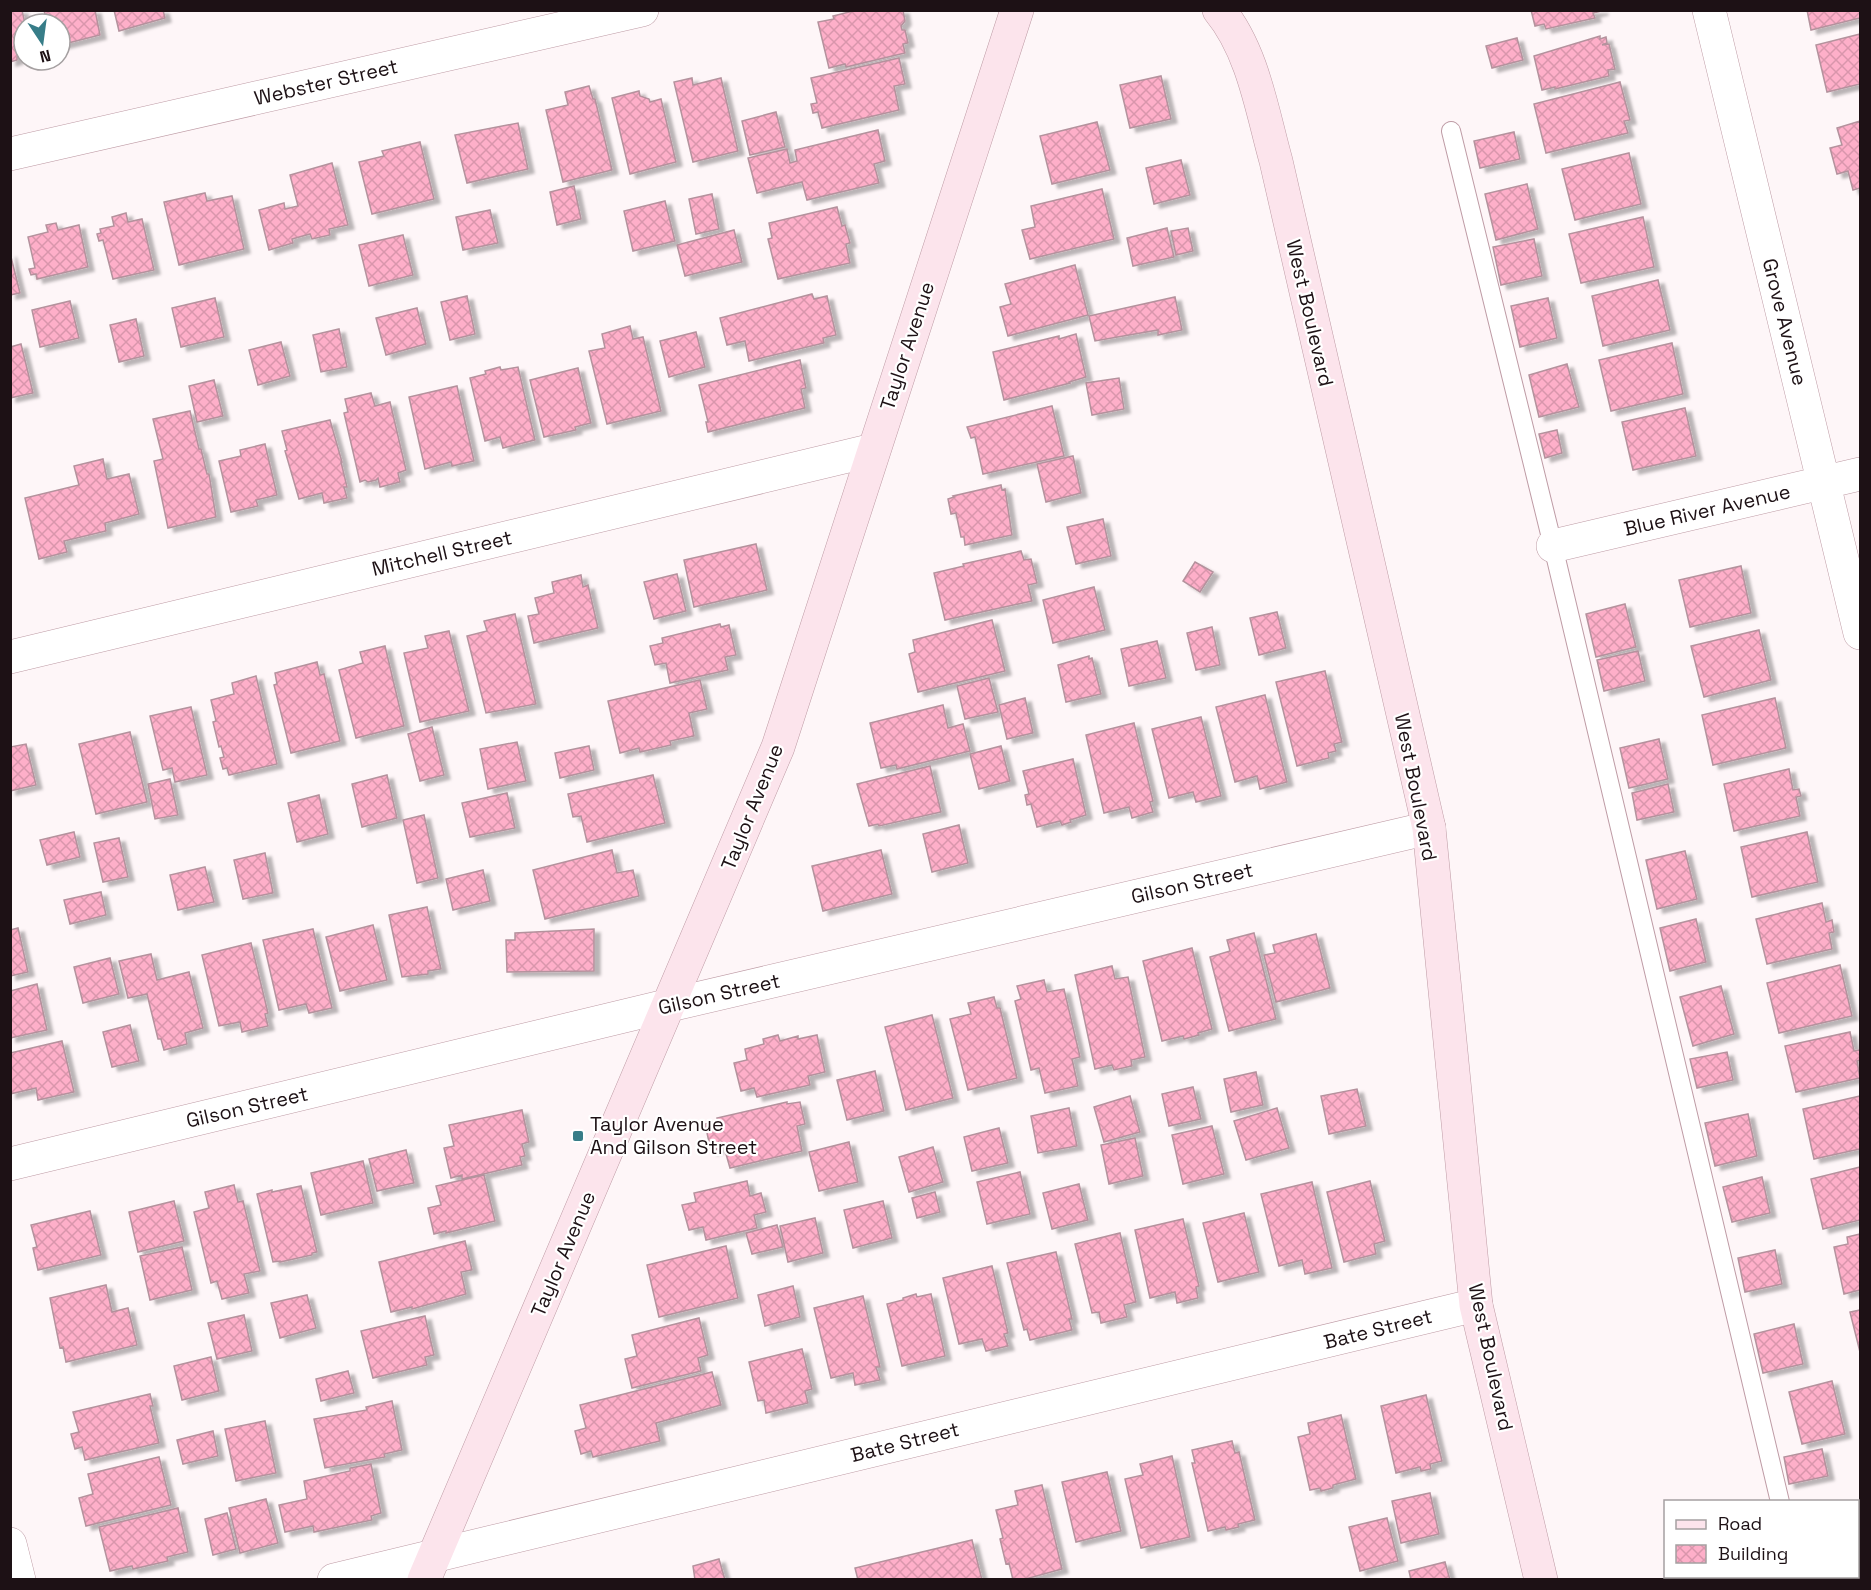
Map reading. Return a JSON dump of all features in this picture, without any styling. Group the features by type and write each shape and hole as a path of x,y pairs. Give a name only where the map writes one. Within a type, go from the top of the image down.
{"street":[{"name":"Webster Street","path":"10,154 642,10"},
{"name":"Taylor Avenue","path":"429,1568 778,747 1017,10"},
{"name":"West Boulevard","path":"1219,10 1235,35 1247,61 1276,161 1429,828 1476,1305 1541,1580"},
{"name":"Grove Avenue","path":"1709,10 1860,633"},
{"name":"Mitchell Street","path":"10,657 873,450"},
{"name":"Blue River Avenue","path":"1553,546 1860,474"},
{"name":"Gilson Street","path":"10,1164 670,1005 1429,828"},
{"name":"Bate Street","path":"334,1580 429,1568 1476,1305"},
{"path":"10,1544 19,1580"}],"lane":[{"path":"1451,131 1553,546 1780,1500"}],"building":[{"path":"10,10 22,10 22,12 12,12 12,61 10,62"},
{"path":"44,10 95,10 100,35 72,42 72,12 44,12"},
{"path":"114,10 163,10 165,18 119,31"},
{"path":"857,10 903,10 905,21 901,26 902,30 905,30 908,43 903,44 905,53 846,67 845,64 829,68 818,22 834,19 833,16"},
{"path":"1531,10 1602,11 1593,13 1595,18 1546,29 1544,24 1535,26"},
{"path":"1807,10 1860,10 1860,18 1811,30"},
{"path":"1860,34 1860,84 1827,92 1816,45"},
{"path":"1600,36 1600,39 1606,37 1607,43 1602,45 1609,44 1615,69 1608,70 1609,76 1542,90 1534,56"},
{"path":"1517,38 1523,60 1492,68 1486,46"},
{"path":"899,58 905,84 894,86 899,110 822,128 818,112 813,113 811,104 817,103 811,78"},
{"path":"1161,76 1171,119 1130,128 1120,85"},
{"path":"692,78 693,85 721,78 738,151 693,162 674,82"},
{"path":"1620,82 1630,120 1624,121 1628,133 1546,153 1534,104"},
{"path":"589,86 593,99 595,99 612,170 563,182 546,110 568,105 565,92"},
{"path":"639,91 640,96 649,99 650,102 661,99 676,162 630,174 612,98"},
{"path":"776,112 785,147 750,155 742,121"},
{"path":"1860,121 1860,188 1853,190 1848,171 1837,174 1830,148 1842,145 1837,128"},
{"path":"1097,122 1110,170 1052,184 1040,136"},
{"path":"518,123 528,169 467,183 455,135"},
{"path":"878,130 885,161 874,164 879,183 807,200 802,182 757,193 748,158 787,149 790,163 797,161 795,150"},
{"path":"1514,132 1520,159 1480,168 1474,141"},
{"path":"420,142 434,199 372,214 359,162 384,156 382,151"},
{"path":"1629,153 1641,204 1575,220 1562,169"},
{"path":"1181,160 1190,195 1154,204 1146,168"},
{"path":"332,163 348,225 329,229 330,235 312,239 310,234 292,239 293,243 269,250 259,210 284,203 285,209 298,206 290,175"},
{"path":"1527,184 1538,229 1496,240 1485,194"},
{"path":"574,186 581,219 557,225 550,192"},
{"path":"1102,189 1114,239 1030,259 1022,230 1035,227 1031,206"},
{"path":"205,193 207,201 232,196 244,249 179,265 164,202"},
{"path":"712,194 719,229 696,234 689,199"},
{"path":"665,201 675,241 633,251 624,211"},
{"path":"837,207 850,243 846,244 850,263 778,279 768,239 772,238 769,223"},
{"path":"490,210 498,243 463,250 456,217"},
{"path":"126,213 128,222 142,219 154,270 113,279 103,240 99,241 97,234 101,233 100,229 114,226 112,217"},
{"path":"1643,217 1654,267 1581,283 1569,234"},
{"path":"56,223 58,230 79,225 88,267 37,279 36,274 31,275 29,269 35,268 28,237 48,232 46,225"},
{"path":"1167,228 1174,257 1133,266 1127,238"},
{"path":"1188,228 1193,251 1176,255 1171,231"},
{"path":"734,230 742,262 685,276 677,245"},
{"path":"403,235 413,275 369,286 359,245"},
{"path":"1534,239 1542,276 1501,285 1493,247"},
{"path":"10,253 20,293 10,295"},
{"path":"1075,265 1088,315 1008,336 1000,307 1011,304 1005,284"},
{"path":"1658,280 1670,330 1603,346 1592,296"},
{"path":"812,294 814,299 827,296 836,335 823,338 824,343 749,361 745,341 727,345 720,318"},
{"path":"467,296 475,334 450,340 441,302"},
{"path":"1175,297 1182,330 1158,335 1158,330 1095,341 1089,316"},
{"path":"215,298 224,337 181,347 172,308"},
{"path":"1548,298 1557,338 1520,347 1511,306"},
{"path":"70,301 79,338 40,347 32,310"},
{"path":"417,308 426,344 386,355 376,318"},
{"path":"136,319 144,356 119,362 110,325"},
{"path":"630,326 633,339 643,337 661,411 607,424 589,351 605,348 602,334"},
{"path":"339,329 347,367 321,372 313,335"},
{"path":"696,332 705,367 669,377 660,341"},
{"path":"1076,334 1086,377 1004,400 993,352"},
{"path":"281,342 290,376 258,385 249,350"},
{"path":"1672,343 1683,394 1611,411 1599,360"},
{"path":"21,344 33,393 10,398 10,347"},
{"path":"800,360 806,388 801,389 805,408 708,432 706,422 708,422 699,385"},
{"path":"1567,364 1579,407 1539,417 1529,375"},
{"path":"500,367 501,370 518,367 535,440 503,448 500,437 485,441 470,378"},
{"path":"578,368 591,423 575,427 576,430 544,437 530,380"},
{"path":"1119,378 1124,409 1092,415 1086,383"},
{"path":"214,380 223,416 197,422 189,386"},
{"path":"457,386 474,461 452,466 451,462 425,469 409,397"},
{"path":"371,393 375,406 390,402 406,470 398,473 400,482 380,487 378,478 360,482 344,413 348,412 345,399"},
{"path":"1052,406 1064,456 983,474 975,437 971,438 967,427"},
{"path":"1685,408 1696,456 1633,470 1622,422"},
{"path":"190,411 199,449 201,449 207,474 209,474 216,517 168,528 154,461 163,459 153,419"},
{"path":"330,420 342,462 347,498 324,503 322,493 299,499 285,451 287,450 282,431"},
{"path":"1557,430 1562,453 1545,458 1539,434"},
{"path":"265,444 277,495 256,500 258,506 231,512 219,461 241,456 240,450"},
{"path":"1073,456 1081,493 1046,502 1037,464"},
{"path":"103,459 107,479 129,474 139,514 105,523 106,531 64,541 67,552 39,559 25,498 79,485 74,466"},
{"path":"1001,485 1002,490 1005,489 1012,535 965,545 956,513 951,514 948,499"},
{"path":"1103,519 1111,556 1076,564 1067,527"},
{"path":"756,544 767,590 694,607 684,560"},
{"path":"1021,551 1024,560 1031,559 1037,583 1028,585 1032,601 945,620 934,573"},
{"path":"1195,562 1213,572 1200,592 1183,581"},
{"path":"1741,566 1751,613 1690,627 1679,580"},
{"path":"677,574 686,611 654,619 644,582"},
{"path":"581,575 583,587 588,585 598,628 534,643 528,616 539,614 535,598 554,593 552,582"},
{"path":"1094,587 1105,630 1053,643 1043,600"},
{"path":"1625,604 1636,647 1596,657 1586,614"},
{"path":"1277,612 1286,648 1259,655 1250,618"},
{"path":"515,614 536,704 486,713 467,636 487,631 484,621"},
{"path":"992,620 1005,671 918,692 909,654 915,652 913,640"},
{"path":"720,624 721,627 729,625 736,655 725,657 728,670 670,683 666,663 655,665 650,646 663,643 662,638"},
{"path":"1212,627 1220,665 1196,670 1187,633"},
{"path":"1759,630 1771,680 1704,697 1691,646"},
{"path":"449,631 469,711 420,722 404,653 428,648 425,636"},
{"path":"1157,641 1166,678 1129,686 1121,649"},
{"path":"385,646 404,726 356,738 339,670 363,663 360,652"},
{"path":"1638,651 1645,681 1604,691 1597,660"},
{"path":"1089,656 1089,659 1092,658 1101,694 1066,702 1058,665"},
{"path":"317,662 320,675 324,674 340,741 291,753 274,685 277,684 275,673"},
{"path":"1325,671 1342,742 1334,744 1336,751 1328,753 1329,758 1297,766 1276,682"},
{"path":"256,676 277,764 229,775 227,768 223,769 220,758 224,757 213,722 216,721 211,700 234,694 232,683"},
{"path":"989,678 998,712 965,719 957,686"},
{"path":"700,680 707,709 689,713 694,736 670,741 671,745 640,752 639,748 620,753 608,701"},
{"path":"1265,695 1287,782 1260,789 1257,776 1235,782 1216,707"},
{"path":"1025,698 1033,733 1007,739 999,705"},
{"path":"1775,698 1786,748 1713,765 1702,715"},
{"path":"943,705 948,728 963,724 970,751 897,769 896,765 881,768 870,723"},
{"path":"191,707 207,775 175,782 172,768 163,770 150,716"},
{"path":"1201,717 1221,796 1196,802 1193,792 1169,798 1152,729"},
{"path":"1134,723 1153,801 1150,802 1153,812 1132,818 1129,807 1104,813 1086,735"},
{"path":"432,727 444,775 420,781 408,734"},
{"path":"130,732 147,802 96,814 79,744"},
{"path":"1659,739 1668,779 1629,788 1620,748"},
{"path":"517,742 526,781 488,789 480,749"},
{"path":"26,744 36,785 10,791 10,747"},
{"path":"589,746 594,770 560,778 555,753"},
{"path":"1001,746 1010,781 979,789 970,754"},
{"path":"1073,759 1086,815 1062,825 1060,821 1037,827 1031,804 1027,805 1025,795 1029,794 1023,771"},
{"path":"930,766 941,812 879,826 878,824 869,826 857,784"},
{"path":"1789,769 1793,790 1799,789 1801,796 1796,797 1800,816 1734,831 1724,784"},
{"path":"387,775 397,818 362,827 352,784"},
{"path":"653,775 665,823 587,842 581,816 573,817 568,794"},
{"path":"170,779 178,815 155,819 148,784"},
{"path":"1668,784 1674,812 1637,820 1632,793"},
{"path":"507,793 515,828 470,837 462,803"},
{"path":"319,795 328,834 297,842 288,803"},
{"path":"424,815 438,878 417,883 403,820"},
{"path":"959,825 968,863 932,872 923,834"},
{"path":"74,832 80,857 47,865 40,840"},
{"path":"1807,832 1818,882 1752,897 1741,847"},
{"path":"119,838 128,877 103,882 94,843"},
{"path":"612,850 617,873 633,870 639,896 545,919 533,870"},
{"path":"881,850 892,894 823,911 812,866"},
{"path":"1685,851 1697,899 1657,909 1646,860"},
{"path":"265,853 273,893 243,899 234,860"},
{"path":"205,867 214,902 178,910 170,875"},
{"path":"483,870 490,901 453,910 446,879"},
{"path":"101,892 106,915 70,924 64,900"},
{"path":"1822,903 1826,922 1832,920 1834,932 1829,933 1832,949 1767,964 1756,919"},
{"path":"427,907 441,969 428,971 428,974 402,977 389,915"},
{"path":"1696,919 1706,962 1670,971 1660,928"},
{"path":"373,925 387,980 340,991 326,937"},
{"path":"18,928 28,972 10,976 10,930"},
{"path":"313,929 332,1008 309,1013 306,1004 279,1010 263,940"},
{"path":"594,929 594,971 507,972 506,940 515,940 515,933"},
{"path":"1254,933 1276,1019 1229,1031 1210,957 1230,951 1227,940"},
{"path":"1316,934 1330,988 1276,1002 1264,955 1275,953 1273,945"},
{"path":"251,943 268,1013 265,1014 268,1026 242,1032 240,1022 219,1026 202,955"},
{"path":"1192,948 1212,1029 1184,1039 1183,1036 1162,1041 1143,961"},
{"path":"151,954 157,980 189,972 203,1028 185,1033 187,1044 164,1050 161,1039 158,1039 147,994 128,998 119,961"},
{"path":"110,958 119,994 83,1003 74,967"},
{"path":"1840,965 1852,1016 1779,1033 1767,983"},
{"path":"1112,966 1115,979 1128,977 1145,1057 1131,1060 1132,1066 1114,1070 1112,1065 1095,1069 1075,975"},
{"path":"1044,980 1047,992 1064,989 1080,1057 1072,1059 1078,1086 1045,1093 1039,1068 1031,1070 1015,1001 1021,999 1017,986"},
{"path":"37,984 47,1030 10,1038 10,991"},
{"path":"1721,986 1734,1034 1693,1046 1680,997"},
{"path":"994,997 997,1008 1000,1008 1017,1078 968,1090 950,1019 971,1014 968,1003"},
{"path":"932,1015 953,1098 906,1110 885,1027"},
{"path":"130,1025 139,1061 112,1067 103,1032"},
{"path":"1850,1032 1854,1051 1860,1050 1860,1060 1857,1061 1860,1078 1796,1092 1785,1046"},
{"path":"778,1035 780,1041 798,1036 798,1039 817,1035 825,1072 808,1076 810,1085 757,1097 754,1088 741,1091 734,1063 747,1060 745,1049 764,1044 763,1039"},
{"path":"62,1041 74,1092 38,1100 36,1088 10,1094 10,1053"},
{"path":"1727,1052 1733,1080 1697,1088 1690,1059"},
{"path":"875,1071 884,1111 847,1120 837,1080"},
{"path":"1256,1072 1263,1105 1231,1112 1224,1079"},
{"path":"1193,1087 1201,1119 1169,1126 1162,1094"},
{"path":"1357,1089 1366,1126 1329,1134 1321,1096"},
{"path":"1130,1096 1140,1132 1104,1142 1094,1107"},
{"path":"1860,1096 1860,1149 1814,1159 1803,1109"},
{"path":"787,1102 787,1104 800,1102 805,1124 797,1126 802,1151 730,1168 724,1147 711,1151 705,1124 718,1121 717,1118"},
{"path":"1069,1108 1077,1146 1038,1153 1031,1116"},
{"path":"1277,1108 1289,1148 1246,1160 1234,1121"},
{"path":"522,1110 529,1142 522,1144 525,1156 520,1157 522,1165 462,1179 462,1175 451,1178 444,1148 454,1146 449,1125"},
{"path":"1748,1114 1757,1156 1715,1166 1705,1123"},
{"path":"1212,1126 1224,1174 1183,1184 1172,1135"},
{"path":"999,1128 1008,1163 972,1171 964,1137"},
{"path":"1135,1138 1143,1176 1109,1184 1101,1145"},
{"path":"849,1142 858,1182 819,1191 809,1152"},
{"path":"933,1147 943,1182 909,1192 899,1157"},
{"path":"406,1150 414,1183 377,1191 369,1159"},
{"path":"363,1161 373,1203 321,1215 311,1173"},
{"path":"1860,1167 1860,1220 1823,1229 1811,1179"},
{"path":"1020,1172 1030,1214 987,1224 977,1182"},
{"path":"484,1175 495,1221 434,1234 428,1208 441,1205 436,1186"},
{"path":"1762,1177 1770,1213 1732,1222 1723,1187"},
{"path":"747,1181 750,1196 761,1193 766,1212 754,1215 757,1228 706,1240 703,1227 689,1230 682,1205 696,1202 694,1193"},
{"path":"1370,1181 1385,1241 1374,1244 1376,1254 1344,1262 1327,1192"},
{"path":"1312,1182 1332,1268 1305,1274 1302,1260 1279,1266 1261,1194"},
{"path":"1079,1184 1088,1220 1052,1229 1043,1193"},
{"path":"234,1185 238,1202 243,1201 260,1271 244,1274 249,1293 222,1299 217,1281 211,1283 194,1212 209,1208 205,1192"},
{"path":"301,1186 317,1252 312,1255 273,1262 257,1194"},
{"path":"935,1192 940,1212 917,1218 912,1198"},
{"path":"174,1201 184,1241 138,1252 129,1212"},
{"path":"883,1201 892,1238 853,1248 844,1210"},
{"path":"90,1211 101,1255 38,1270 33,1248 37,1247 31,1225"},
{"path":"1244,1213 1259,1272 1218,1282 1203,1223"},
{"path":"815,1218 823,1253 788,1262 780,1226"},
{"path":"1183,1219 1199,1286 1196,1287 1198,1298 1177,1303 1175,1292 1150,1298 1135,1230"},
{"path":"777,1225 783,1247 752,1254 746,1233"},
{"path":"1120,1233 1136,1302 1124,1305 1127,1317 1101,1323 1099,1312 1092,1313 1075,1244"},
{"path":"1860,1234 1860,1290 1844,1294 1834,1247 1848,1244 1847,1237"},
{"path":"465,1241 472,1270 461,1272 466,1294 412,1309 412,1307 391,1312 379,1262"},
{"path":"726,1246 738,1298 659,1317 647,1265"},
{"path":"182,1247 192,1290 150,1300 140,1256"},
{"path":"1775,1250 1782,1284 1745,1292 1738,1258"},
{"path":"1056,1252 1072,1319 1069,1319 1072,1330 1030,1340 1027,1329 1024,1330 1007,1263"},
{"path":"992,1266 1008,1333 1004,1334 1008,1346 986,1351 982,1339 959,1344 943,1278"},
{"path":"106,1285 112,1312 128,1308 137,1345 66,1362 63,1347 60,1348 50,1298"},
{"path":"793,1286 800,1317 765,1326 758,1295"},
{"path":"916,1294 917,1297 931,1294 945,1356 902,1366 887,1304"},
{"path":"307,1295 316,1328 280,1338 271,1303"},
{"path":"863,1296 880,1367 876,1367 880,1380 855,1385 853,1373 831,1378 814,1308"},
{"path":"1860,1310 1860,1352 1850,1312"},
{"path":"244,1315 252,1351 217,1359 208,1323"},
{"path":"425,1316 434,1355 425,1357 427,1365 373,1378 361,1331"},
{"path":"699,1318 708,1355 698,1358 701,1371 632,1388 625,1359 637,1356 632,1335"},
{"path":"1794,1324 1803,1364 1763,1373 1754,1334"},
{"path":"802,1349 812,1389 805,1391 808,1403 766,1413 764,1400 758,1401 749,1362"},
{"path":"211,1357 219,1391 182,1400 174,1366"},
{"path":"348,1371 354,1393 321,1401 316,1379"},
{"path":"712,1372 721,1405 656,1423 660,1441 593,1457 591,1451 581,1454 575,1431 586,1428 580,1405"},
{"path":"1832,1381 1845,1434 1802,1444 1789,1392"},
{"path":"150,1394 153,1406 150,1406 159,1443 85,1460 82,1447 75,1449 71,1434 79,1432 73,1412"},
{"path":"1426,1395 1442,1461 1430,1464 1431,1469 1421,1471 1420,1467 1396,1473 1381,1406"},
{"path":"392,1401 402,1450 384,1454 385,1457 325,1468 314,1419 367,1410 366,1407"},
{"path":"1341,1415 1356,1479 1321,1491 1320,1488 1310,1490 1298,1437 1310,1434 1308,1423"},
{"path":"265,1421 276,1473 236,1481 225,1429"},
{"path":"213,1431 218,1456 183,1464 177,1440"},
{"path":"1232,1441 1235,1453 1239,1452 1255,1520 1238,1524 1239,1527 1208,1531 1192,1463 1195,1463 1192,1450"},
{"path":"1822,1449 1828,1476 1789,1484 1784,1457"},
{"path":"1172,1456 1190,1537 1141,1548 1125,1479 1143,1475 1140,1464"},
{"path":"159,1457 171,1505 86,1526 79,1498 93,1494 88,1474"},
{"path":"371,1464 381,1513 371,1516 372,1520 314,1532 313,1526 285,1532 279,1505 307,1499 304,1481"},
{"path":"1107,1472 1121,1531 1076,1542 1062,1482"},
{"path":"1042,1485 1062,1569 1022,1580 1013,1580 1009,1563 1006,1564 996,1510 1018,1505 1015,1491"},
{"path":"1430,1493 1439,1534 1401,1543 1392,1501"},
{"path":"266,1499 278,1543 240,1553 229,1508"},
{"path":"178,1508 188,1552 167,1557 168,1561 133,1569 132,1566 110,1571 99,1527"},
{"path":"227,1513 236,1549 213,1555 205,1519"},
{"path":"1387,1518 1398,1561 1360,1571 1349,1527"},
{"path":"972,1540 982,1580 858,1580 855,1568"},
{"path":"719,1559 725,1580 695,1580 693,1566"},
{"path":"1445,1562 1450,1580 1411,1580 1409,1571"}],"place":[{"name":"Taylor Avenue And Gilson Street","path":"578,1136"}]}
